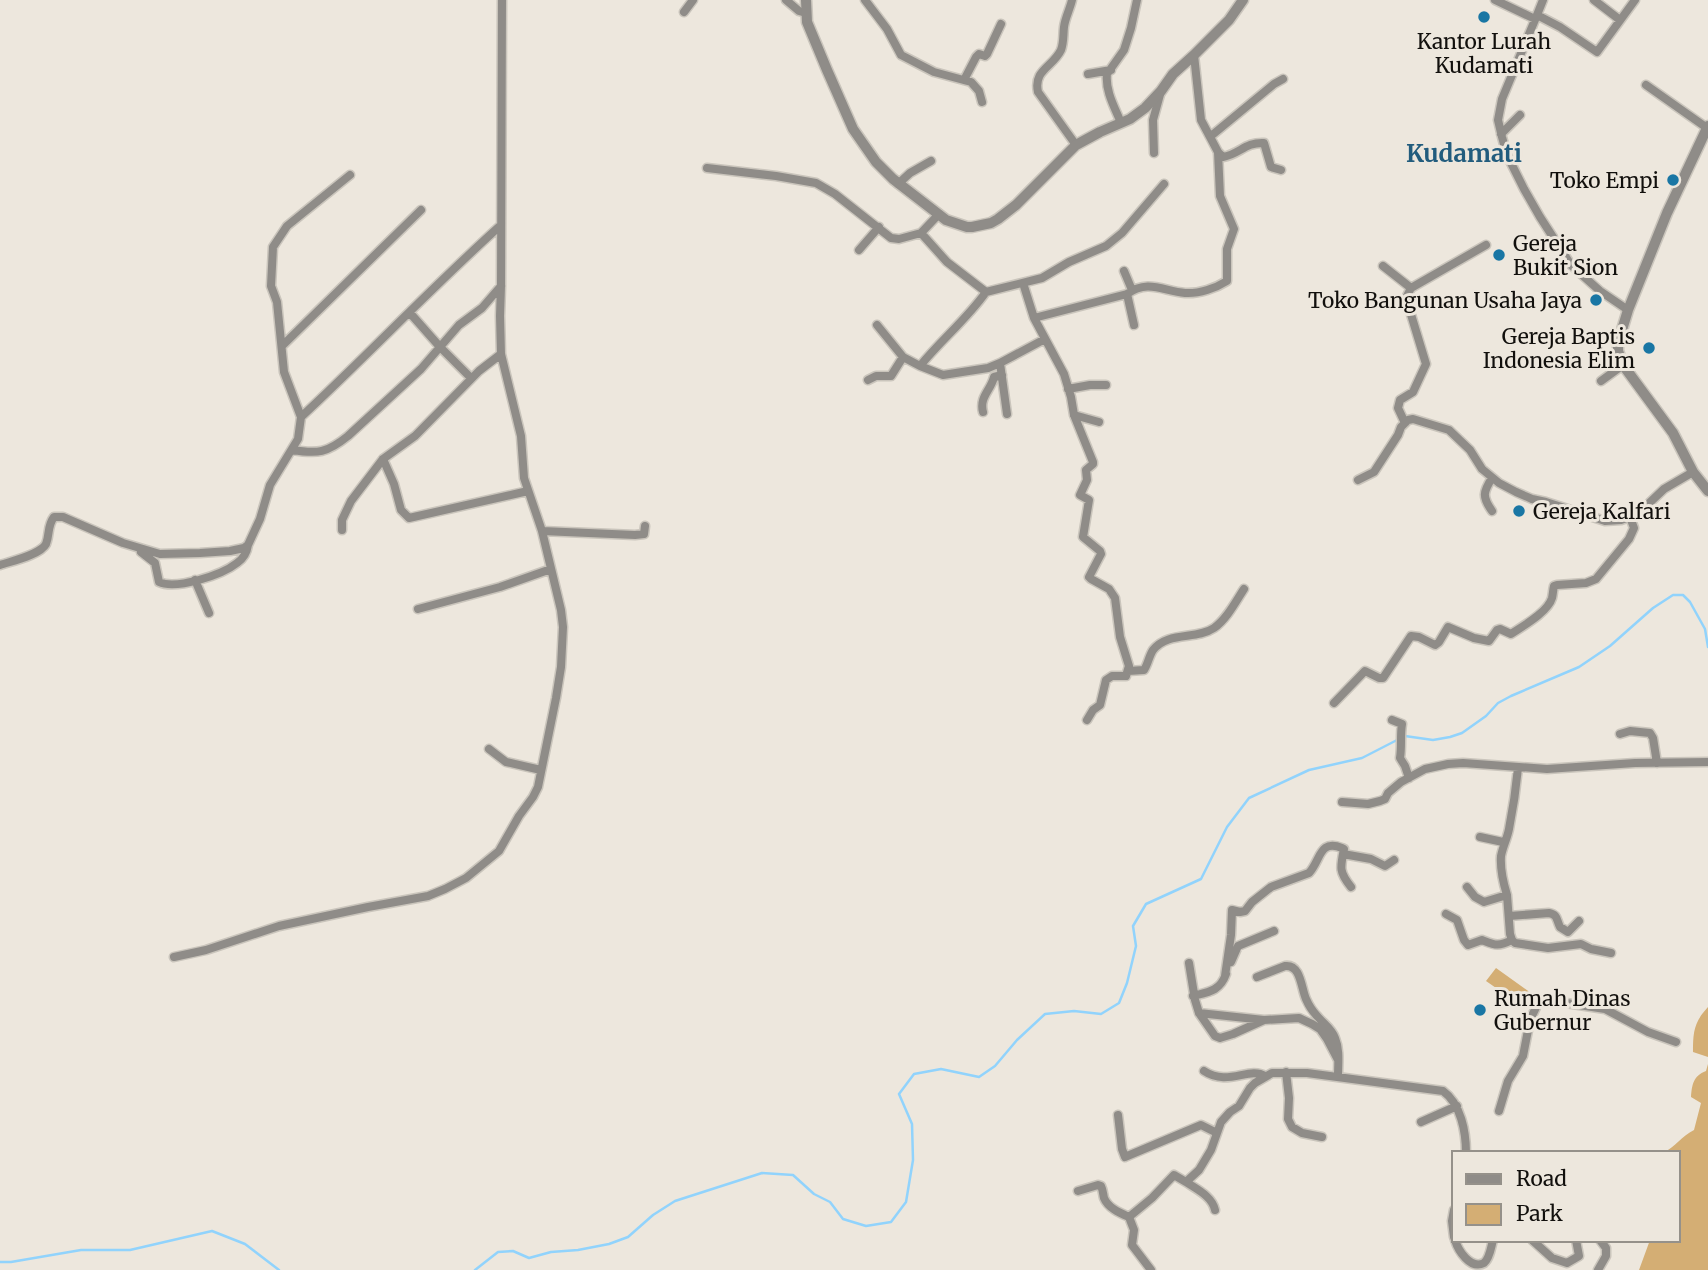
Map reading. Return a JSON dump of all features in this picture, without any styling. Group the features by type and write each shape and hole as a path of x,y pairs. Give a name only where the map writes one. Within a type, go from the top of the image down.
{"street":[{"path":"174,957 206,950 279,926 428,896 446,889 466,878 499,851 538,787 556,698 563,642 561,610 542,531 524,478 521,436 501,354 502,0"},
{"path":"684,12 693,0"},
{"path":"786,0 799,11 806,13"},
{"path":"806,0 807,22 853,129 881,169 946,220 967,227 991,223 998,219 1016,205 1076,145 1130,119 1145,108 1173,74 1229,20 1243,0"},
{"path":"865,0 887,29 897,51 905,58 934,72 974,84 982,102"},
{"path":"1072,0 1064,25 1060,52 1053,63 1042,72 1037,84 1038,92 1076,145"},
{"path":"1121,123 1107,85 1107,74 1124,50 1137,0"},
{"path":"1495,0 1568,32 1597,52 1635,0"},
{"path":"1543,0 1502,99 1499,121 1501,134 1507,155 1524,189 1571,265 1600,291 1628,310"},
{"path":"1594,0 1620,20"},
{"path":"964,80 976,57 979,54 988,54 1001,24"},
{"path":"1034,318 1130,292 1140,286 1192,293 1220,286 1227,281 1227,249 1234,229 1220,196 1217,152 1201,120 1194,55"},
{"path":"1088,74 1111,69"},
{"path":"1211,136 1274,83 1283,79"},
{"path":"1646,85 1707,127 1667,213 1628,310 1618,351 1623,365 1673,433 1693,472 1706,485"},
{"path":"1154,153 1153,120 1161,91"},
{"path":"1501,134 1520,115"},
{"path":"1217,152 1223,157 1247,145 1264,143 1271,167 1281,170"},
{"path":"898,184 910,173 932,161"},
{"path":"707,168 816,183 835,194 891,238 899,239 921,233 939,214"},
{"path":"135,547 155,563 158,570 157,579 162,584 195,580 228,569 238,563 247,552 270,485 298,439 301,417 284,372 277,302 271,286 273,247 287,226 350,175"},
{"path":"920,366 975,308 986,292 1042,278 1069,262 1106,246 1122,233 1164,184"},
{"path":"282,346 421,210"},
{"path":"301,417 501,225"},
{"path":"859,250 879,228"},
{"path":"921,233 947,262 986,292"},
{"path":"1405,423 1398,408 1400,400 1413,392 1426,364 1406,298 1411,288 1486,245"},
{"path":"1383,266 1411,288"},
{"path":"1124,271 1134,325"},
{"path":"1023,283 1034,318 1064,374 1074,415 1093,463 1086,470 1087,480 1080,495 1089,500 1083,537 1101,554 1090,577 1109,589 1115,598 1120,637 1129,666 1126,676 1112,676 1106,680 1101,705 1093,710 1087,720"},
{"path":"292,450 317,453 340,443 412,377 459,325 482,308 501,286"},
{"path":"410,313 471,378"},
{"path":"877,326 903,357 943,374 988,368 1045,339"},
{"path":"342,530 342,520 351,501 383,459 415,436 471,378 501,354"},
{"path":"868,380 876,376 891,376 903,357"},
{"path":"1000,363 1007,414"},
{"path":"1601,381 1623,365"},
{"path":"983,412 983,397 992,386 993,378 1002,375"},
{"path":"1068,388 1106,386"},
{"path":"1074,415 1099,422"},
{"path":"1358,480 1374,472 1405,423 1413,419 1449,430 1470,450 1482,469 1516,492 1605,521 1630,517 1664,489 1693,472"},
{"path":"383,459 401,510 409,517 528,491"},
{"path":"1492,478 1484,494 1492,511"},
{"path":"0,565 40,551 46,544 49,524 54,517 63,517 99,534 160,554 230,551 248,545"},
{"path":"1334,703 1365,671 1383,678 1411,636 1434,645 1439,642 1448,627 1474,638 1489,640 1500,629 1511,634 1548,606 1554,586 1586,583 1596,579 1629,539 1634,528 1630,517"},
{"path":"542,531 635,535 644,534 645,526"},
{"path":"418,609 500,587 551,569"},
{"path":"195,580 209,613"},
{"path":"1128,671 1144,670 1151,652 1164,642 1214,628 1244,589"},
{"path":"1392,720 1402,724 1400,758 1409,778"},
{"path":"1620,734 1630,731 1650,733 1657,763"},
{"path":"489,749 506,762 541,770"},
{"path":"1342,802 1367,804 1380,801 1401,782 1430,767 1448,764 1569,768 1708,762"},
{"path":"1518,768 1516,795 1508,834 1503,842 1502,870 1512,940 1515,943 1549,948 1581,944 1611,953"},
{"path":"1480,837 1503,842"},
{"path":"1225,976 1232,911 1245,911 1271,887 1308,873 1327,846 1340,846 1344,849 1340,868 1351,887"},
{"path":"1343,854 1371,859 1385,866 1394,860"},
{"path":"1467,887 1475,897 1484,902 1507,895"},
{"path":"1509,916 1549,912 1555,914 1560,927 1566,932 1579,921"},
{"path":"1446,914 1459,923 1468,945 1482,940 1497,945 1512,940"},
{"path":"1194,996 1213,992 1222,984 1238,946 1274,931"},
{"path":"1189,963 1199,1013 1212,1033 1220,1038 1264,1020"},
{"path":"1257,977 1290,965 1294,968 1311,1008 1334,1034 1338,1076"},
{"path":"1499,1111 1508,1081 1523,1056 1530,1020 1540,999 1605,1009 1648,1032 1676,1042"},
{"path":"1199,1013 1264,1020 1299,1018 1323,1033 1338,1059"},
{"path":"1204,1071 1222,1078 1258,1073 1265,1076"},
{"path":"1286,1072 1288,1119 1292,1127 1302,1133 1322,1137"},
{"path":"1186,1182 1199,1170 1211,1150 1221,1122 1239,1106 1250,1088 1272,1073 1338,1076 1443,1091 1457,1106 1466,1151"},
{"path":"1421,1122 1457,1106"},
{"path":"1118,1115 1125,1157 1201,1125 1217,1133"},
{"path":"1129,1217 1153,1198 1174,1175 1210,1199 1214,1210"},
{"path":"1078,1191 1101,1186 1108,1204 1129,1217 1134,1230 1132,1245 1151,1270"},
{"path":"1456,1242 1465,1260 1478,1265 1486,1260 1492,1242"},
{"path":"1534,1242 1552,1258 1567,1263 1578,1256 1577,1242"},
{"path":"1598,1270 1606,1256 1606,1248 1602,1242"}],"green space":[{"path":"1496,968 1531,993 1522,1006 1486,981"},
{"path":"1708,1007 1708,1057 1693,1052 1693,1039 1695,1028"},
{"path":"1708,1064 1708,1270 1639,1270 1649,1242 1680,1242 1680,1151 1666,1151 1694,1130 1701,1103 1691,1097 1692,1089 1696,1078 1706,1071"}],"waterway":[{"path":"1405,736 1433,740 1462,733 1486,716 1498,703 1579,667 1610,646 1653,608 1673,595 1683,595 1690,602 1705,629 1708,647"},
{"path":"475,1270 498,1252 513,1251 529,1258 551,1252 609,1244 628,1237 653,1215 675,1201 762,1173 793,1175 814,1194 830,1202 843,1219 866,1226 891,1222 906,1202 913,1160 912,1124 899,1094 914,1074 941,1069 979,1077 995,1066 1017,1040 1045,1014 1074,1011 1101,1014 1119,1003 1136,946 1133,926 1146,904 1201,879 1227,827 1249,798 1309,770 1362,758 1399,739"},
{"path":"0,1262 81,1250 130,1250 212,1231 245,1244 279,1270"}],"place":[{"name":"Kantor Lurah Kudamati","path":"1484,17"},
{"name":"Toko Empi","path":"1673,180"},
{"name":"Gereja Bukit Sion","path":"1499,255"},
{"name":"Toko Bangunan Usaha Jaya","path":"1596,300"},
{"name":"Gereja Baptis Indonesia Elim","path":"1649,348"},
{"name":"Gereja Kalfari","path":"1519,511"},
{"name":"Rumah Dinas Gubernur","path":"1480,1010"}],"district":[{"name":"Kudamati","path":"1464,153"}]}
